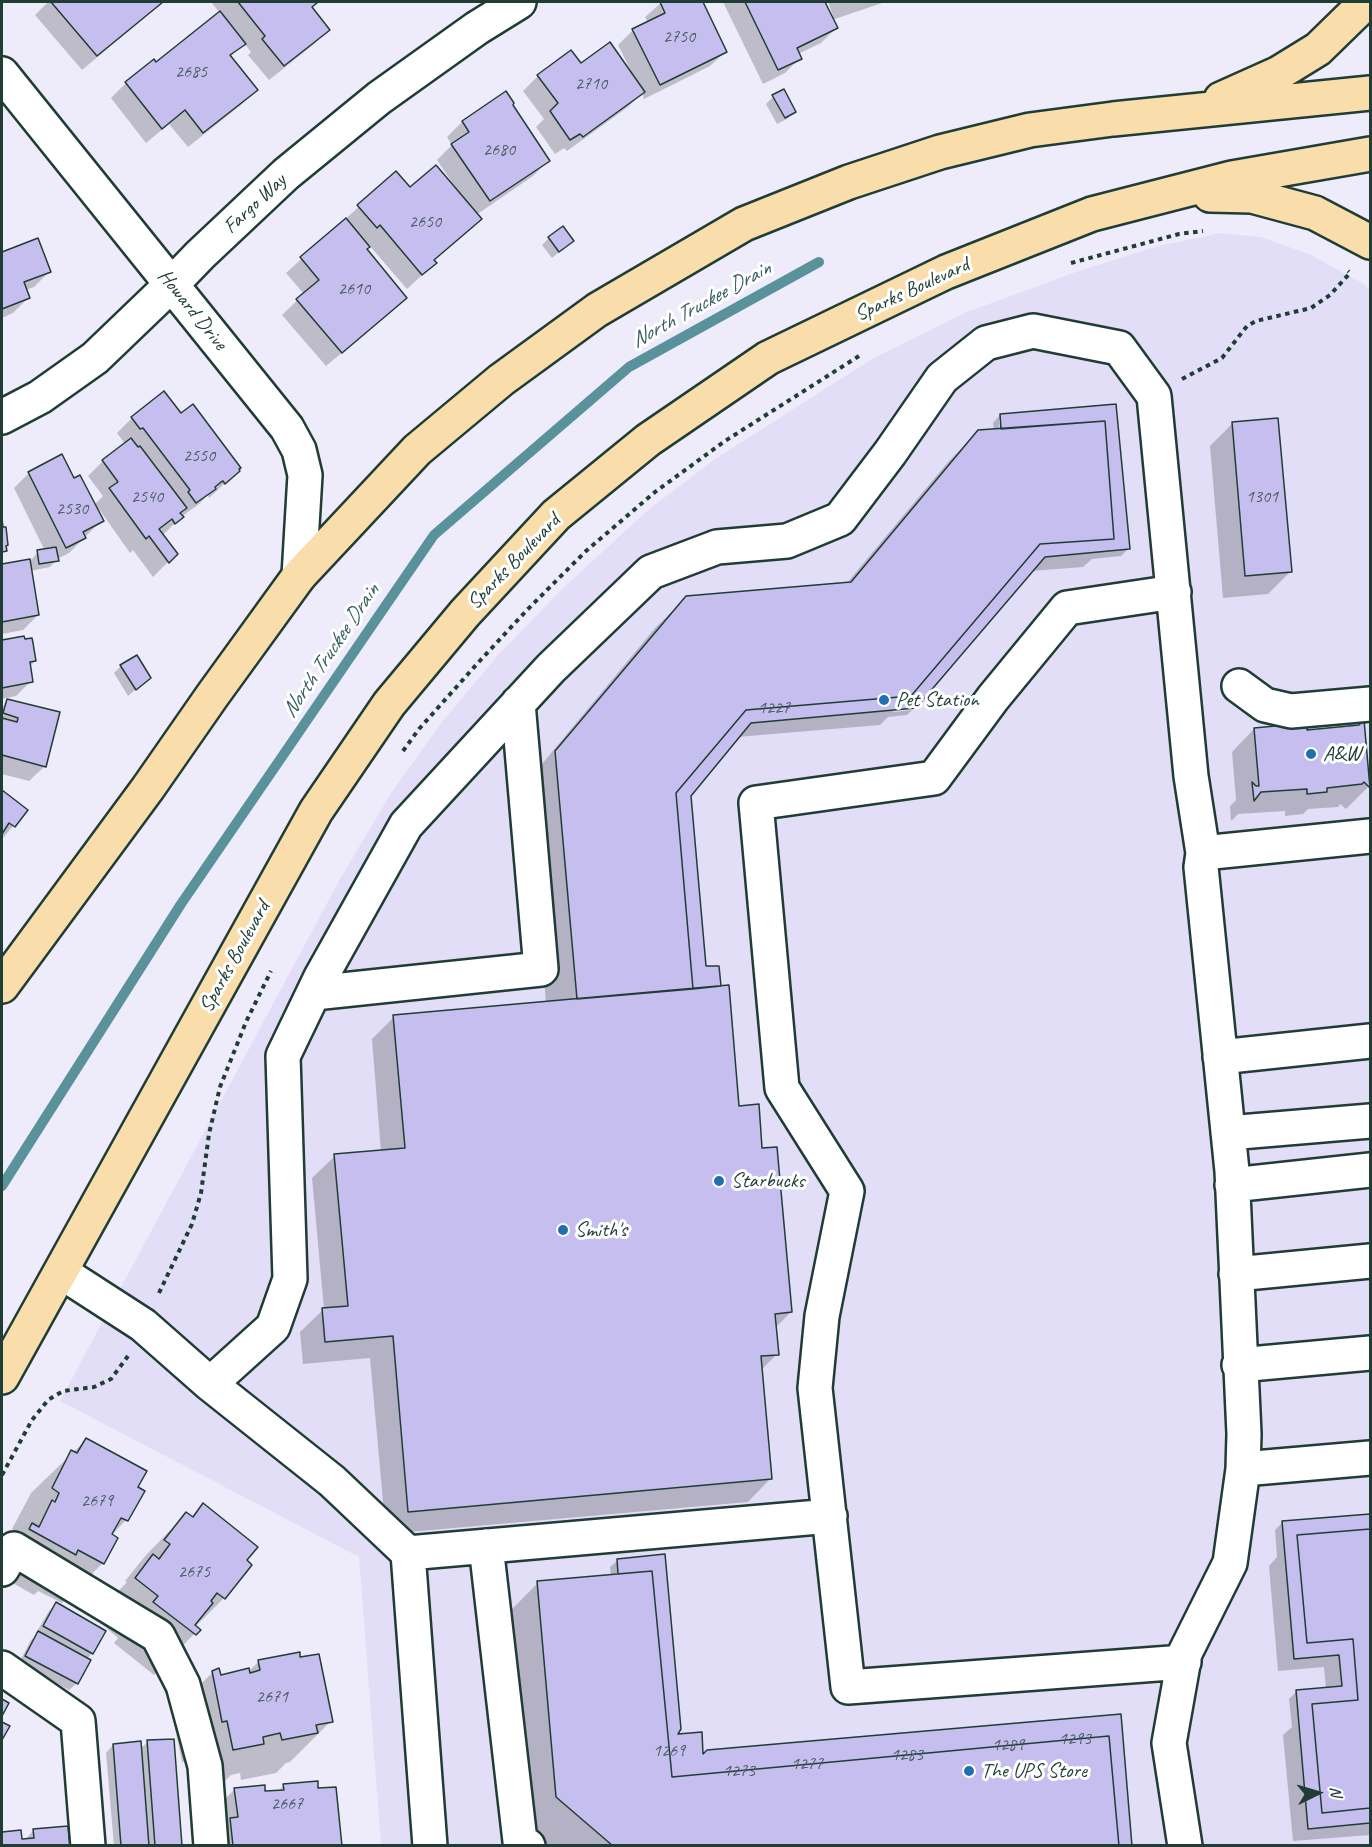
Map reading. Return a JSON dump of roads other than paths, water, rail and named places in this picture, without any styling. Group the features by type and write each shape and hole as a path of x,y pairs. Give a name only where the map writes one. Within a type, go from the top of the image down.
{"main road":[{"path":"1197,110 1279,73 1318,49 1364,2"},
{"path":"2,986 148,788 299,576 417,450 501,380 597,310 744,224 849,182 940,152 1030,130 1197,110 1371,93"},
{"name":"Sparks Boulevard","path":"2,1377 316,810 389,704 465,613 556,515 648,440 768,358 946,272 1092,214 1232,178 1371,154"},
{"path":"1173,193 1252,196 1315,213 1371,242"}],"street":[{"name":"Fargo Way","path":"2,417 40,397 95,358 286,174 379,98 477,28 519,2"},
{"name":"Howard Drive","path":"2,74 287,428 299,450 305,475 299,576"},
{"path":"210,1384 273,1327 290,1279 283,1056 326,967 406,825 550,668 651,572 717,547 787,541 840,519 890,453 942,378 986,343 1033,331 1119,348 1154,396 1191,776 1203,853 1201,867 1228,1133 1244,1434 1243,1469 1230,1563 1185,1653 1169,1743 1185,1845"},
{"path":"1174,592 1067,608 993,698 934,778 756,803 782,1088 847,1191 822,1316 815,1388 848,1687 1184,1662"},
{"path":"1239,686 1265,705 1291,711 1371,704"},
{"path":"314,993 541,969 519,703"},
{"path":"1203,853 1371,836"},
{"path":"1220,1057 1371,1041"},
{"path":"1228,1133 1371,1121"},
{"path":"1232,1185 1371,1170"},
{"path":"1236,1274 1371,1261"},
{"path":"61,1272 143,1325 210,1384 332,1481 408,1553 430,1845"},
{"path":"1239,1365 1371,1353"},
{"path":"1243,1469 1371,1458"},
{"path":"408,1553 830,1516"},
{"path":"486,1546 520,1841 528,1845"},
{"path":"2,1569 14,1550 158,1636 183,1685 205,1766 211,1845"},
{"path":"2,1668 78,1721 88,1845"}],"waterway":[{"name":"North Truckee Drain","path":"2,1186 181,904 434,535 629,367 819,262"}],"place":[{"name":"Pet Station","path":"884,700"},
{"name":"A&W","path":"1311,754"},
{"name":"Starbucks","path":"719,1181"},
{"name":"Smith's","path":"563,1230"},
{"name":"The UPS Store","path":"969,1771"}]}
